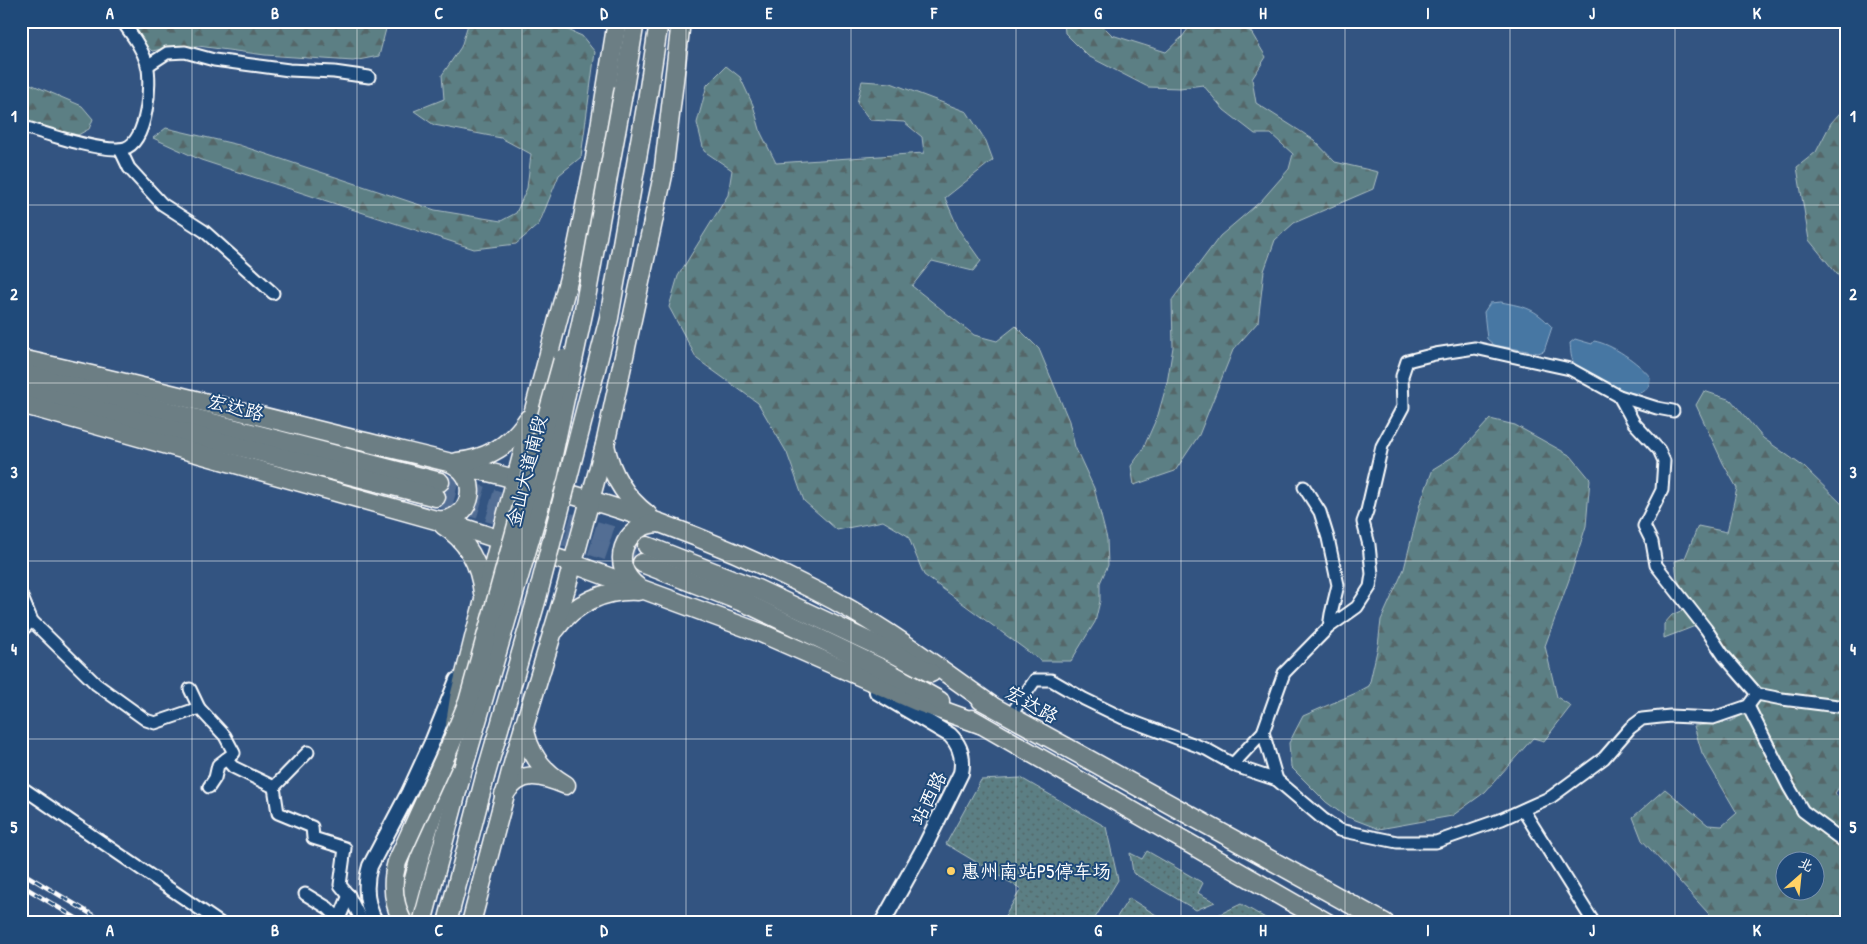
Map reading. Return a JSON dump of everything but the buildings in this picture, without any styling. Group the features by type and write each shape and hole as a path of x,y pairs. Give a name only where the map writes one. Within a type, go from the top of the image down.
{"main road":[{"path":"402,923 426,835 451,755 459,698 482,605 576,251 595,158 617,21"},
{"name":"金山大道南段","path":"422,923 463,769 549,474 573,366 635,21"},
{"path":"448,923 485,777 537,598 609,318 659,21"},
{"path":"473,918 503,798 552,634 605,445 663,175 681,21"},
{"path":"402,923 393,893 396,862 450,746 468,702 593,258"},
{"path":"21,359 110,378 451,463 590,501 664,525 817,591 895,636 991,705"},
{"name":"宏达路","path":"21,373 438,489 21,391"},
{"path":"451,463 481,457 505,444 522,427 536,400"},
{"path":"21,404 433,519 572,563 761,633 916,701 980,724"},
{"path":"605,445 614,476 626,494 650,517 664,525"},
{"path":"433,519 454,518 464,510 470,498 468,480 461,470 451,463"},
{"path":"433,519 448,528 468,549 480,576 482,605"},
{"path":"646,590 630,580 624,568 623,549 629,536 639,528 646,525 664,525"},
{"name":"宏达路","path":"1328,923 883,669 645,554 757,589 891,652 991,705 1385,923"},
{"path":"552,634 572,611 590,600 620,591 646,590"},
{"path":"503,798 515,783 532,776 543,776 566,785 551,776 538,762 528,744 524,725"}],"street":[{"path":"21,126 109,150 127,148 134,142 141,132 148,99 147,66 140,47 122,21"},
{"path":"147,66 166,52 185,52 214,60 289,70 334,72 369,77"},
{"path":"120,149 129,168 162,204 204,232 273,292"},
{"path":"1233,764 1263,732 1284,674 1330,627 1357,608 1370,587 1372,574 1369,546 1363,522 1382,446 1403,407 1402,376 1407,361 1434,354 1475,348 1570,369 1619,396 1673,411"},
{"path":"1619,396 1634,423 1659,450 1664,462 1662,490 1644,526 1652,542 1656,565 1706,629 1724,656 1757,694 1846,707"},
{"path":"1304,487 1320,512 1328,538 1338,585 1330,614 1330,627"},
{"path":"21,595 32,621 96,684 146,720 155,723 199,708"},
{"path":"21,632 32,621"},
{"path":"376,923 366,894 368,875 374,858 409,792 432,742 475,634"},
{"name":"站西路","path":"855,674 876,691 950,735 958,744 962,755 962,767 958,778 925,846 882,923"},
{"path":"1010,716 1035,680 1051,680 1123,718 1206,749 1233,764 1277,780 1339,830 1397,842 1436,842 1502,819 1552,797 1604,758 1630,728 1642,719 1670,716 1713,718 1748,706 1757,694"},
{"path":"190,689 199,708 225,736 234,753 218,765 215,778 209,787"},
{"path":"1748,706 1803,811 1846,843"},
{"path":"1263,732 1277,780"},
{"path":"274,787 308,752"},
{"path":"226,759 233,767 274,787"},
{"path":"21,787 220,923"},
{"path":"274,787 278,813 312,827 313,838 346,848 340,885 348,895 363,923"},
{"path":"1523,810 1594,923"},
{"path":"305,894 328,908 339,919 348,895"}],"green space":[{"path":"130,21 388,21 379,56 353,61 265,55 198,46 172,47 152,51"},
{"path":"469,21 547,21 582,36 595,52 581,157 559,175 539,224 516,244 474,249 201,160 153,138 166,128 239,145 435,210 501,221 516,213 527,188 531,154 501,138 434,125 414,111 444,99 442,75 461,47"},
{"path":"1064,21 1098,21 1112,35 1166,52 1182,37 1194,21 1231,21 1251,32 1266,57 1252,79 1256,103 1314,140 1335,162 1378,172 1373,189 1294,223 1275,240 1264,271 1258,322 1233,350 1199,435 1175,471 1134,485 1131,466 1142,451 1158,415 1167,383 1173,347 1172,300 1220,236 1261,201 1289,169 1293,154 1271,134 1255,134 1224,110 1203,85 1180,88 1148,87 1088,56 1065,33"},
{"path":"726,66 740,77 753,105 761,133 776,163 924,153 922,137 904,122 870,120 857,103 862,81 891,83 967,112 986,141 993,160 945,198 959,230 981,261 973,271 932,261 912,286 974,335 997,341 1016,326 1039,349 1069,421 1075,447 1094,488 1107,539 1108,565 1100,583 1100,601 1095,622 1071,661 1041,661 924,575 908,536 883,521 837,530 804,501 787,453 758,403 697,359 669,307 678,276 728,195 732,170 704,151 697,123 707,85"},
{"path":"21,80 82,106 93,119 89,129 78,135 21,122"},
{"path":"1846,106 1846,285 1809,240 1797,167 1816,152 1831,123"},
{"path":"1704,391 1731,400 1763,438 1804,467 1846,508 1846,778 1835,793 1846,808 1846,923 1717,923 1642,840 1633,817 1665,789 1708,825 1722,826 1737,813 1702,753 1694,726 1729,722 1756,708 1755,684 1698,625 1664,638 1664,624 1672,615 1691,606 1677,578 1675,561 1685,558 1698,526 1727,532 1737,488 1696,405"},
{"path":"1490,419 1515,425 1571,456 1590,479 1586,526 1545,646 1557,697 1571,706 1544,741 1533,738 1485,792 1452,816 1379,829 1345,816 1326,802 1291,767 1289,743 1303,716 1369,686 1378,646 1381,620 1404,569 1420,504 1433,469 1459,453"},
{"path":"1021,778 1106,827 1118,880 1092,923 1001,923 1021,889 946,844 981,780"},
{"path":"1147,851 1203,883 1198,893 1215,902 1196,910 1133,873 1130,853 1142,859"},
{"path":"1129,898 1169,923 1113,923"},
{"path":"1241,904 1274,923 1201,923"}],"water":[{"path":"1501,302 1529,309 1552,327 1544,351 1538,353 1494,345 1487,339 1484,312 1490,303"},
{"path":"1575,339 1592,344 1594,341 1601,343 1625,355 1650,377 1648,387 1642,392 1624,391 1604,383 1580,369 1574,363 1571,355 1570,343"}],"tunnel":[{"path":"440,482 647,546"},
{"path":"436,497 520,522 642,563"}],"railway":[{"path":"21,872 106,923"},
{"path":"21,885 84,923"}],"place":[{"name":"惠州南站P5停车场","path":"951,871"}]}
